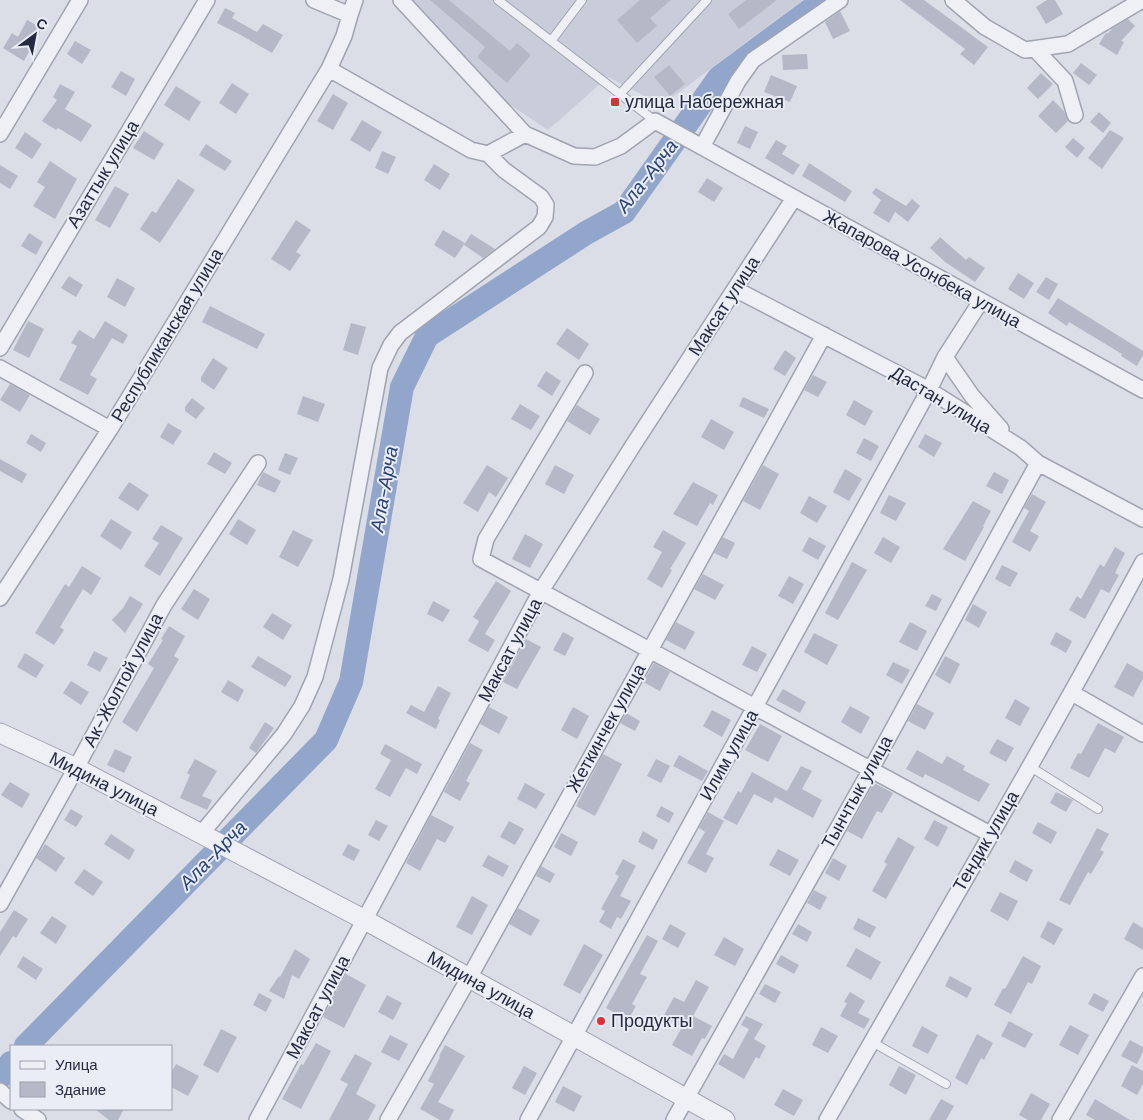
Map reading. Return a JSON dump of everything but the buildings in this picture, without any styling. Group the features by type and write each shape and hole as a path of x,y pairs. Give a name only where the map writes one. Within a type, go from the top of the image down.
{"street":[{"path":"0,134 80,0"},
{"name":"Азаттык улица","path":"0,348 207,0"},
{"path":"314,0 350,15"},
{"name":"Республиканская улица","path":"0,598 110,429 329,69 344,36 355,0"},
{"path":"402,0 525,134 574,156 595,157 621,146 656,121"},
{"path":"702,147 738,81 753,60 840,0"},
{"path":"953,0 985,27 1025,50 1068,44 1142,0"},
{"path":"1035,48 1065,81 1075,115"},
{"path":"204,835 284,734 302,706 315,677 341,579 380,368 391,345 400,333 539,227 545,217 546,205 541,197 504,170 488,154 471,150 329,69"},
{"name":"Жапарова Усонбека улица","path":"656,121 1143,390"},
{"path":"488,154 525,134"},
{"name":"Максат улица","path":"257,1120 541,591 794,198"},
{"name":"Дастан улица","path":"735,289 930,390 1021,448 1038,462 1143,519"},
{"name":"Илим улица","path":"528,1120 930,390 945,357 981,301"},
{"name":"Жеткинчек улица","path":"388,1120 469,978 824,335"},
{"path":"945,357 988,416 1021,448"},
{"path":"0,368 110,429"},
{"path":"585,373 486,539 481,559 870,771 990,834"},
{"name":"Тынчтык улица","path":"674,1120 870,771 1038,462"},
{"name":"Ак-Жолтой улица","path":"0,904 164,605 258,463"},
{"name":"Тендик улица","path":"828,1120 1072,693 1143,562"},
{"path":"1072,693 1143,734"},
{"name":"Мидина улица","path":"0,733 76,768 365,920 725,1120"},
{"path":"1060,1120 1143,976"},
{"path":"23,1110 38,1120"}],"lane":[{"path":"498,0 656,121"},
{"path":"551,41 582,0"},
{"path":"620,94 707,0"},
{"path":"1030,766 1098,809"},
{"path":"872,1042 946,1084"}],"shaded area":[{"path":"412,0 803,0 662,105 608,77 548,130 498,97"}],"waterway":[{"name":"Ала-Арча","path":"27,1045 326,740 351,682 402,387 427,336 586,233 624,212 719,78 824,0"},
{"name":"Ала-Арча","path":"0,1077 10,1064"}],"place":[{"name":"улица Набережная","path":"615,102"},
{"name":"Продукты","path":"601,1021"}]}
